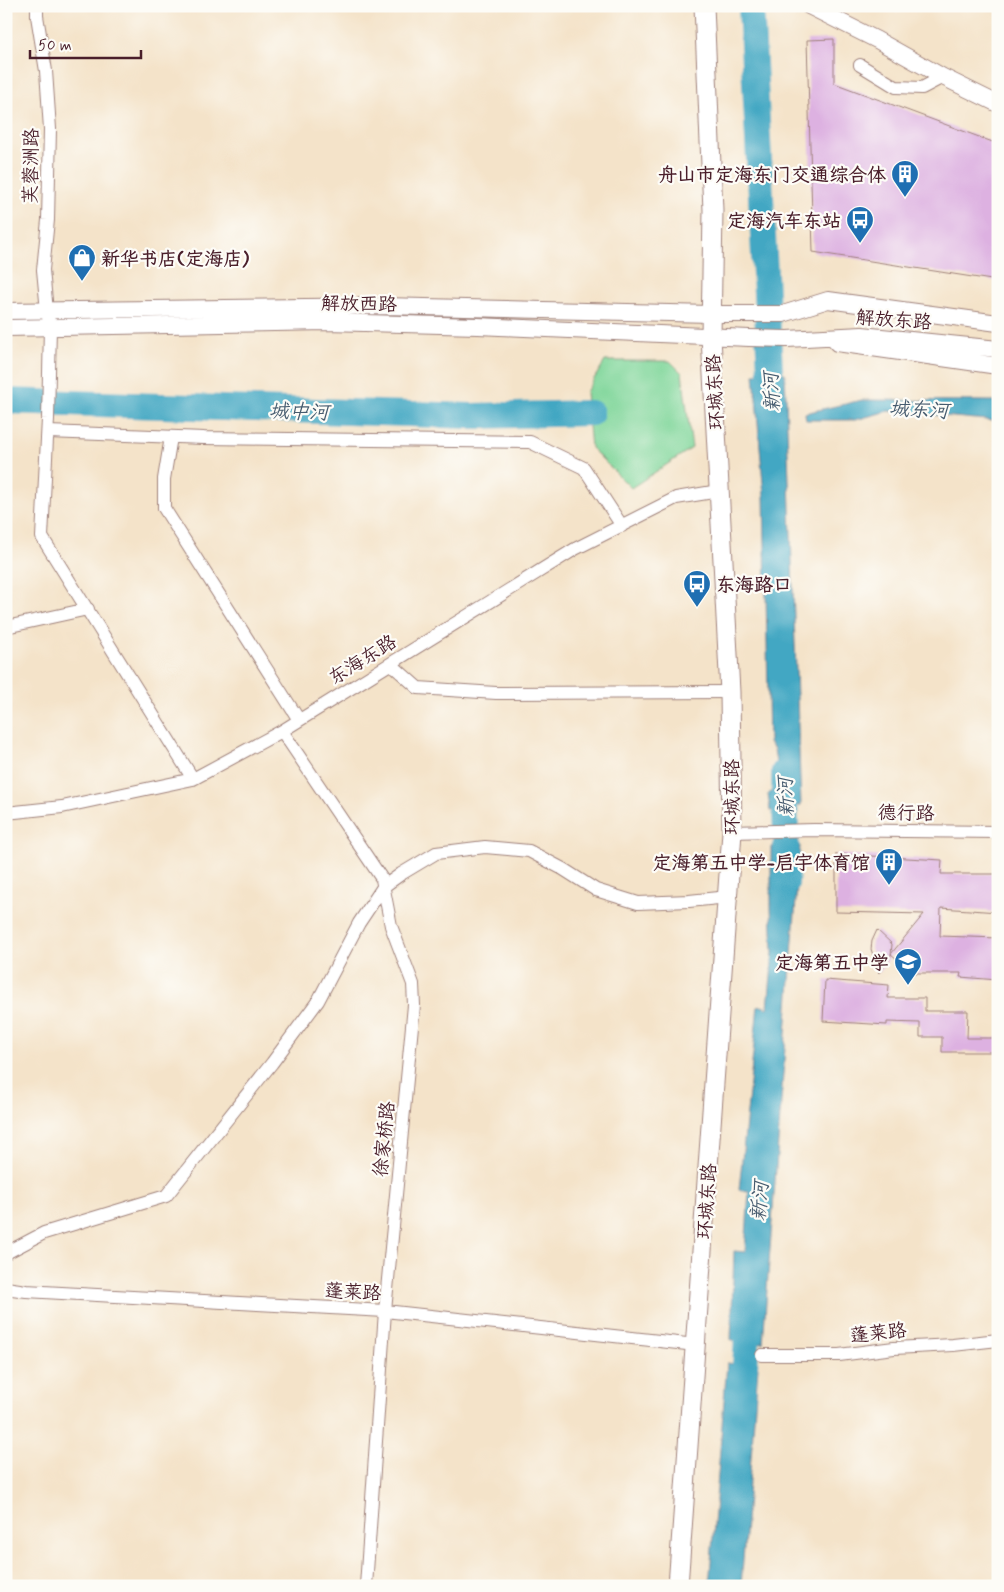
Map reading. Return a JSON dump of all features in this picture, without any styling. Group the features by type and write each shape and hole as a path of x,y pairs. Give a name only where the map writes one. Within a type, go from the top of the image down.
{"main road":[{"name":"环城东路","path":"678,1586 732,832 730,692 711,337 713,210 704,6"}],"street":[{"name":"芙蓉洲路","path":"37,6 46,71 50,129 48,220 43,270 49,319 50,382 42,537 193,779"},
{"path":"809,6 998,104"},
{"path":"860,65 896,87 922,88 943,77"},
{"path":"6,311 49,319 384,306 783,314 828,300 998,323"},
{"name":"解放西路","path":"6,328 49,319 478,326 711,337 792,338"},
{"name":"解放东路","path":"792,338 862,335 998,350"},
{"path":"792,338 998,366"},
{"path":"48,426 171,437 530,442 584,468 622,526"},
{"path":"171,437 164,479 164,508 299,720"},
{"name":"东海东路","path":"6,813 62,807 193,779 282,731 575,549 676,498 719,491"},
{"path":"6,627 88,609"},
{"path":"391,664 418,688 496,693 730,692"},
{"name":"徐家桥路","path":"282,731 382,879 391,926 413,984 414,1005 385,1311 366,1586"},
{"name":"德行路","path":"732,832 814,830 998,832"},
{"path":"6,1253 44,1233 166,1196 318,1002 359,923 383,888 400,874 436,853 485,847 529,851 563,868 596,890 638,903 728,897"},
{"name":"蓬莱路","path":"6,1288 46,1292 385,1311 696,1346"},
{"name":"蓬莱路","path":"762,1355 839,1355 894,1348 953,1345 998,1340"}],"green space":[{"path":"605,361 670,361 682,373 692,448 631,488 591,448 586,392"}],"water":[{"name":"新河","path":"785,373 801,805 770,811 768,794 779,785 774,749 769,743 764,496 754,374"},
{"name":"城东河","path":"862,400 998,401 998,421 888,411 855,420 806,420 805,413"},
{"name":"新河","path":"800,846 763,1343 731,1340 734,1251 745,1252 749,1191 739,1190 758,1005 768,1008 773,953 771,847"},
{"path":"727,1363 758,1367 741,1586 709,1586"}],"building":[{"name":"舟山市定海东门交通综合体","path":"834,39 834,83 998,144 998,281 813,252 807,40"},
{"path":"836,854 942,860 941,874 998,874 998,912 941,908 940,936 998,938 998,980 960,977 961,973 914,973 891,954 924,914 836,912"},
{"path":"877,930 892,944 891,955 879,973 871,949"},
{"path":"825,980 889,985 888,998 925,998 925,1011 968,1011 967,1038 998,1038 998,1052 942,1052 942,1037 920,1037 920,1023 887,1022 887,1025 823,1021"}],"waterway":[{"name":"新河","path":"751,6 772,408"},
{"name":"城中河","path":"6,401 472,416 591,413"},
{"name":"新河","path":"784,772 786,883"},
{"name":"新河","path":"742,1401 750,1305"}],"place":[{"name":"舟山市定海东门交通综合体","path":"905,198"},
{"name":"定海汽车东站","path":"860,244"},
{"name":"新华书店(定海店)","path":"82,282"},
{"name":"东海路口","path":"697,608"},
{"name":"定海第五中学-启宇体育馆","path":"889,886"},
{"name":"定海第五中学","path":"908,986"}]}
